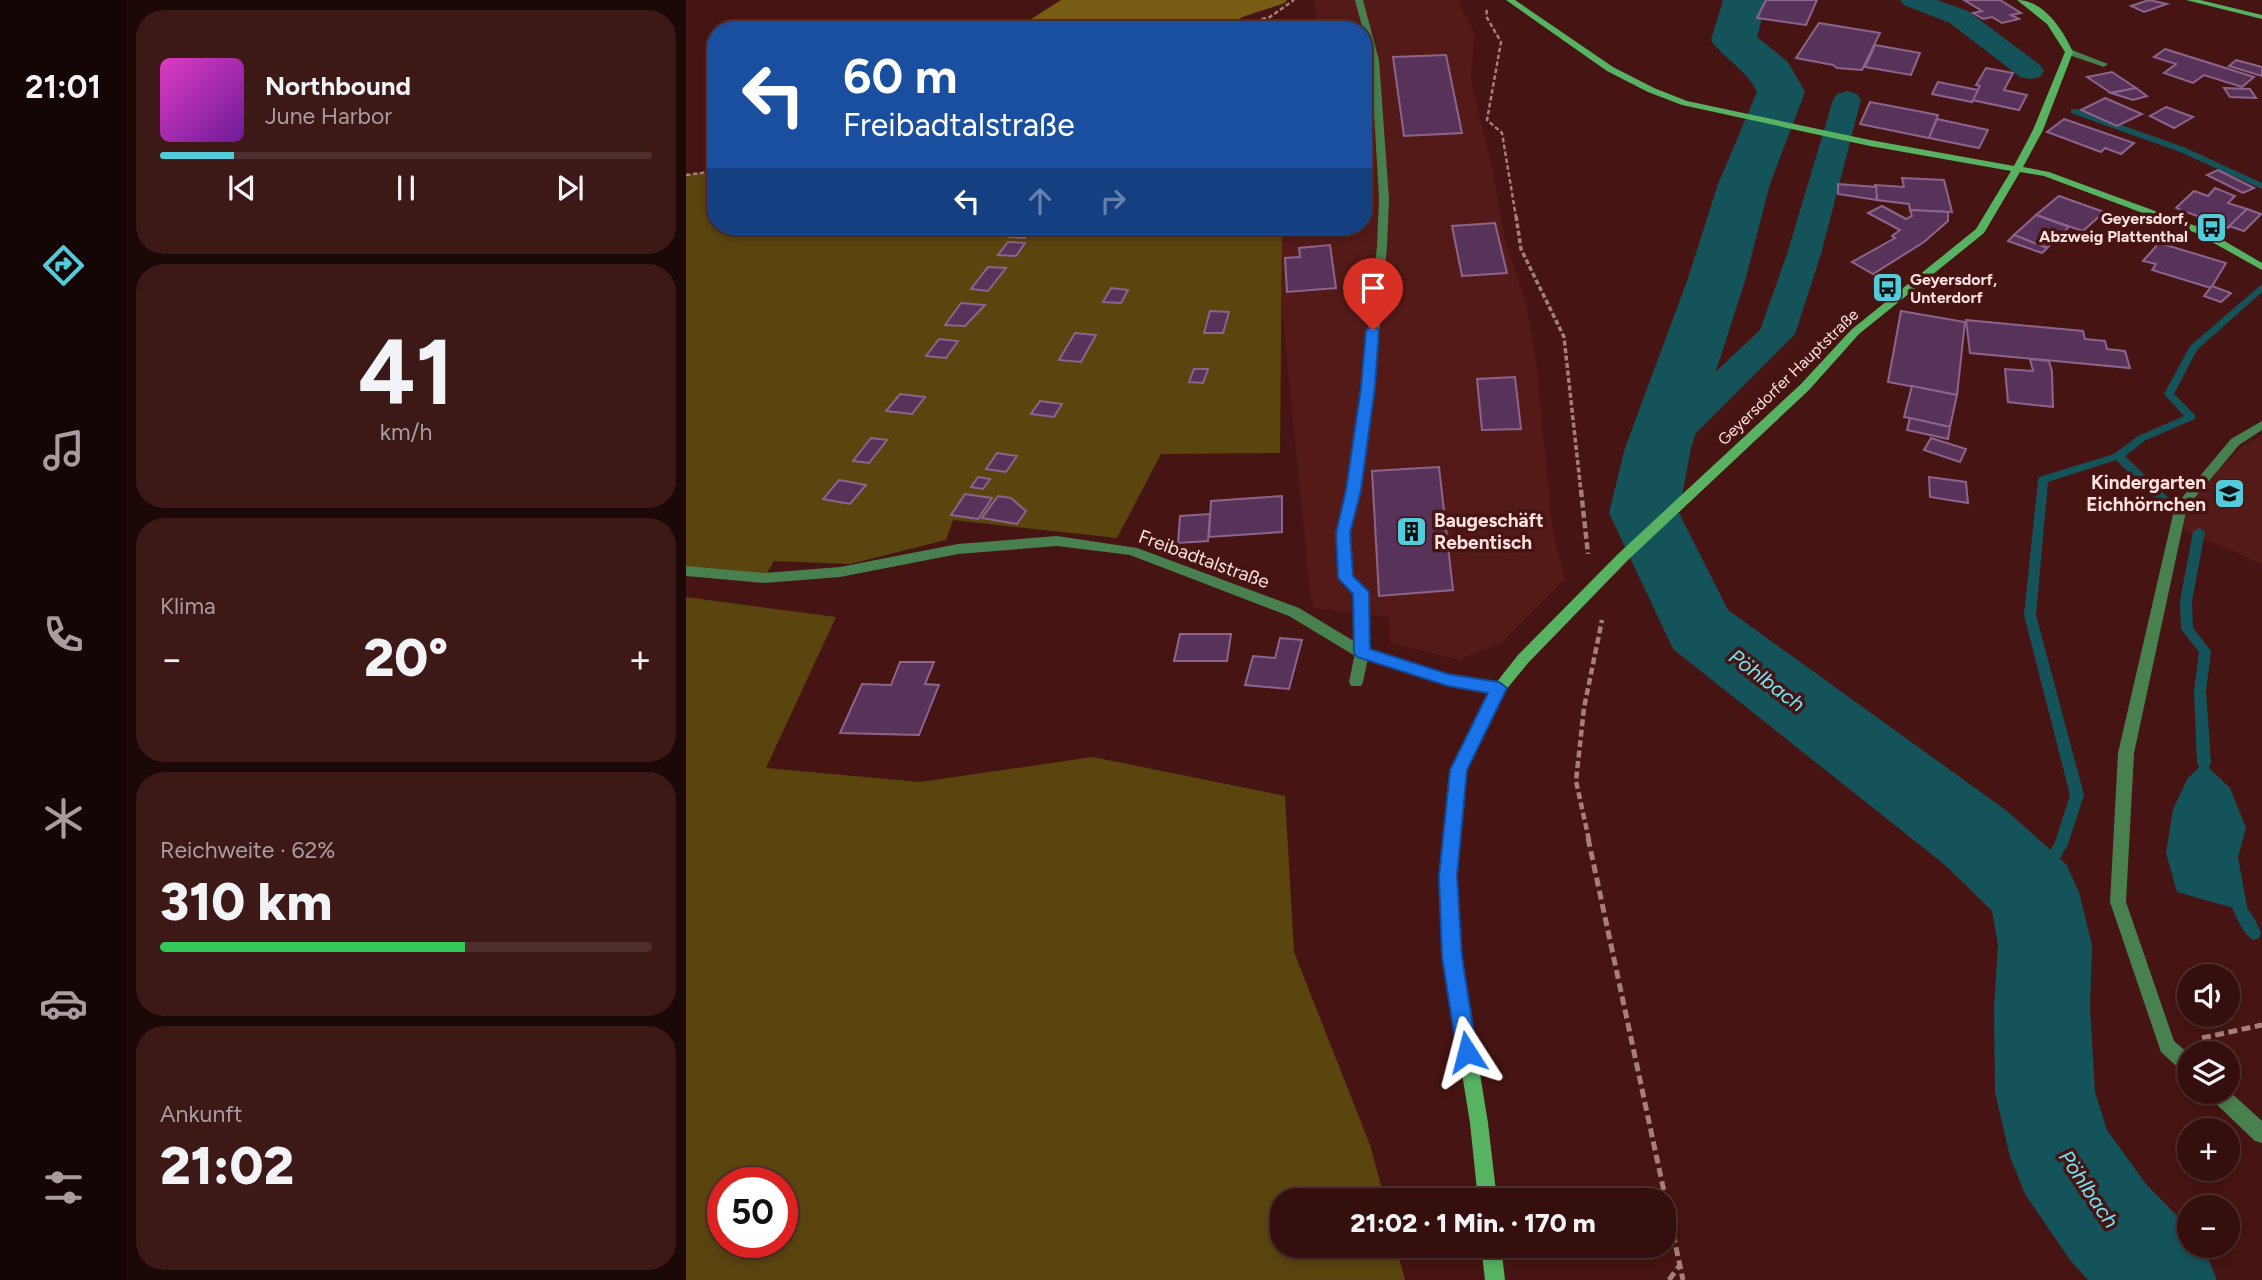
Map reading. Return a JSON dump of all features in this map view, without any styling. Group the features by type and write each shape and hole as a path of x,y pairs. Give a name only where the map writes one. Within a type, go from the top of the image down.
{"main road":[{"path":"1510,0 1610,69 1651,90 1685,103 1870,143 2046,173 2200,231 2262,267"},
{"path":"2021,0 2035,7 2060,31 2069,52"},
{"path":"2190,0 2262,17"},
{"name":"Geyersdorfer Hauptstraße","path":"1486,1188 1479,1123 1452,957 1448,876 1459,770 1499,688 1523,659 1623,556 1805,387 1855,332 1953,255 1979,231 2038,130 2069,52"},
{"path":"1493,1258 1495,1280"}],"street":[{"path":"1359,0 1365,21"},
{"path":"1356,682 1362,653 1361,592 1346,578 1343,533 1353,490 1368,387 1382,246 1384,199 1372,49"},
{"path":"2069,52 2104,64"},
{"path":"2177,1055 2167,1046 2118,902 2126,753 2181,506 2235,442 2262,425"},
{"name":"Freibadtalstraße","path":"686,571 764,578 840,572 958,549 1058,541 1132,551 1294,612 1362,653 1448,680 1499,688"},
{"path":"2229,1104 2262,1134"}],"path":[{"path":"1253,21 1287,9 1294,0"},
{"path":"1489,3 1486,16 1501,42 1487,120 1502,133 1521,249 1564,337 1588,540 1589,593 1604,611 1584,708 1576,781 1684,1280"},
{"path":"686,176 707,172"},
{"path":"2167,1046 2262,1025"},
{"path":"1669,1280 1681,1265"}],"shaded area":[{"path":"1061,0 1287,0 1234,21 1028,21"},
{"path":"1313,0 1457,0 1474,33 1471,82 1492,167 1505,241 1527,306 1536,362 1553,533 1565,579 1501,643 1459,660 1390,643 1389,617 1314,608 1310,593 1282,308 1282,235 1372,235 1372,21 1317,21"},
{"path":"707,172 707,235 1282,235 1280,453 1161,454 1117,538 953,520 946,540 850,564 774,561 764,578 686,571 686,175"},
{"name":"Kindergarten Eichhörnchen","path":"2262,435 2262,564 2184,530 2183,509 2210,477 2243,446"},
{"path":"686,597 836,617 766,768 920,782 1093,757 1285,796 1294,952 1370,1145 1382,1188 1270,1188 1270,1258 1399,1258 1405,1280 686,1280"}],"water":[{"path":"2204,763 2230,788 2246,828 2238,857 2248,912 2177,892 2166,853 2173,809 2188,778"}],"building":[{"path":"1766,0 1817,0 1806,25 1757,18"},
{"path":"1964,0 2000,0 2021,13 2011,15 2019,19 2002,23 1992,17 1983,19 1973,13 1982,11"},
{"path":"2149,0 2167,4 2144,12 2131,6"},
{"path":"1819,23 1880,33 1862,70 1837,68 1796,58"},
{"path":"1875,45 1920,53 1911,75 1865,67"},
{"path":"2165,49 2254,77 2242,87 2204,75 2193,83 2164,73 2176,64 2154,57"},
{"path":"1446,55 1462,133 1404,136 1393,57"},
{"path":"2236,60 2262,67 2262,76 2229,66"},
{"path":"1986,68 2013,73 2004,90 2027,95 2019,110 1972,100 1980,86 1976,85"},
{"path":"2112,72 2136,88 2111,93 2087,77"},
{"path":"1938,82 1978,90 1972,102 1932,94"},
{"path":"2136,88 2147,96 2133,100 2111,93"},
{"path":"2224,88 2250,89 2256,98 2230,97"},
{"path":"2105,98 2142,114 2117,126 2081,110"},
{"path":"1870,102 1938,115 1929,138 1860,124"},
{"path":"2166,107 2193,117 2174,128 2150,116"},
{"path":"1937,119 1988,130 1979,148 1929,138"},
{"path":"2064,119 2134,143 2121,154 2105,148 2101,152 2047,132"},
{"path":"2218,170 2254,188 2243,193 2207,175"},
{"path":"1902,178 1944,180 1952,212 1910,210 1909,204 1877,200 1875,185 1904,187"},
{"path":"1838,184 1876,187 1877,200 1838,194"},
{"path":"2215,188 2235,196 2228,203 2247,209 2228,228 2176,208 2194,191 2208,196"},
{"path":"2059,196 2104,212 2083,231 2036,215"},
{"path":"1882,206 1906,219 1912,216 1910,210 1948,212 1948,221 1924,242 1873,274 1852,262 1895,238 1892,236 1900,230 1868,213"},
{"path":"2247,209 2261,214 2244,231 2229,226"},
{"path":"2036,215 2069,227 2047,248 2014,235"},
{"path":"1495,223 1507,273 1462,276 1452,226"},
{"path":"1010,235 1027,235 1025,238 1009,237"},
{"path":"2014,235 2047,248 2042,253 2008,241"},
{"path":"1008,242 1025,243 1016,256 998,255"},
{"path":"2159,243 2226,263 2211,288 2152,270 2156,264 2143,261"},
{"path":"1330,245 1336,288 1287,292 1285,258 1300,257 1299,248"},
{"path":"988,267 1006,268 988,291 971,289"},
{"path":"2212,286 2231,293 2221,302 2204,296"},
{"path":"1111,288 1128,290 1121,303 1103,302"},
{"path":"961,303 985,305 965,326 945,325"},
{"path":"1210,311 1229,312 1223,333 1204,333"},
{"path":"1901,311 1965,322 1957,395 1888,382"},
{"path":"1966,320 2083,331 2085,339 2105,341 2107,349 2125,351 2130,368 1970,353"},
{"path":"1075,333 1096,335 1081,362 1059,360"},
{"path":"939,339 958,341 946,358 926,356"},
{"path":"2030,359 2049,361 2053,407 2008,402 2005,369 2033,371"},
{"path":"1194,369 1208,369 1203,383 1189,382"},
{"path":"1515,377 1521,429 1482,430 1477,379"},
{"path":"1912,386 1957,395 1950,427 1904,417"},
{"path":"900,394 925,397 912,414 886,411"},
{"path":"1040,401 1062,404 1054,417 1031,414"},
{"path":"1910,418 1950,427 1948,439 1907,430"},
{"path":"871,438 887,440 869,463 853,461"},
{"path":"1931,438 1966,449 1960,462 1924,450"},
{"path":"997,453 1017,456 1006,472 986,469"},
{"name":"Baugeschäft Rebentisch","path":"1439,467 1453,590 1379,596 1372,471"},
{"path":"978,477 990,479 983,489 971,487"},
{"path":"1929,477 1966,482 1968,503 1930,497"},
{"path":"839,480 866,485 850,504 823,499"},
{"path":"965,494 992,498 978,519 951,515"},
{"path":"998,496 1011,498 1026,511 1017,524 982,518"},
{"path":"1282,496 1282,532 1209,537 1211,501"},
{"path":"1210,514 1208,541 1178,543 1180,516"},
{"path":"1180,634 1231,634 1227,661 1174,661"},
{"path":"1280,638 1302,640 1289,689 1245,685 1253,656 1275,658"},
{"path":"900,662 934,662 925,684 939,685 919,735 840,733 862,684 891,685"}],"waterway":[{"name":"Pöhlbach","path":"1745,0 1734,40 1771,72 1781,92 1744,184 1716,281 1658,448 1644,513 1700,629 1976,838 2034,892 2045,945 2042,1008 2045,1092 2062,1157 2108,1222 2162,1280"},
{"path":"1913,0 1959,17 2030,71"},
{"path":"1658,448 1777,334 1804,254 1847,100"},
{"path":"2074,111 2183,150 2262,186"},
{"path":"2118,456 2142,438 2191,417 2169,394 2193,348 2262,287"},
{"path":"2034,892 2061,844 2077,795 2030,615 2043,480 2118,456"},
{"path":"2118,456 2171,507"},
{"path":"2199,532 2186,601 2187,629 2205,651 2200,691 2204,763"},
{"path":"2239,908 2254,933"}],"place":[{"name":"Geyersdorf, Abzweig Plattenthal","path":"2211,227"},
{"name":"Geyersdorf, Unterdorf","path":"1887,288"},
{"name":"Kindergarten Eichhörnchen","path":"2229,493"},
{"name":"Baugeschäft Rebentisch","path":"1411,531"}],"route":[{"path":"1373,330 1368,387 1353,490 1343,533 1346,578 1361,592 1362,653 1448,680 1499,688 1459,770 1448,876 1452,957 1467,1052"}]}
